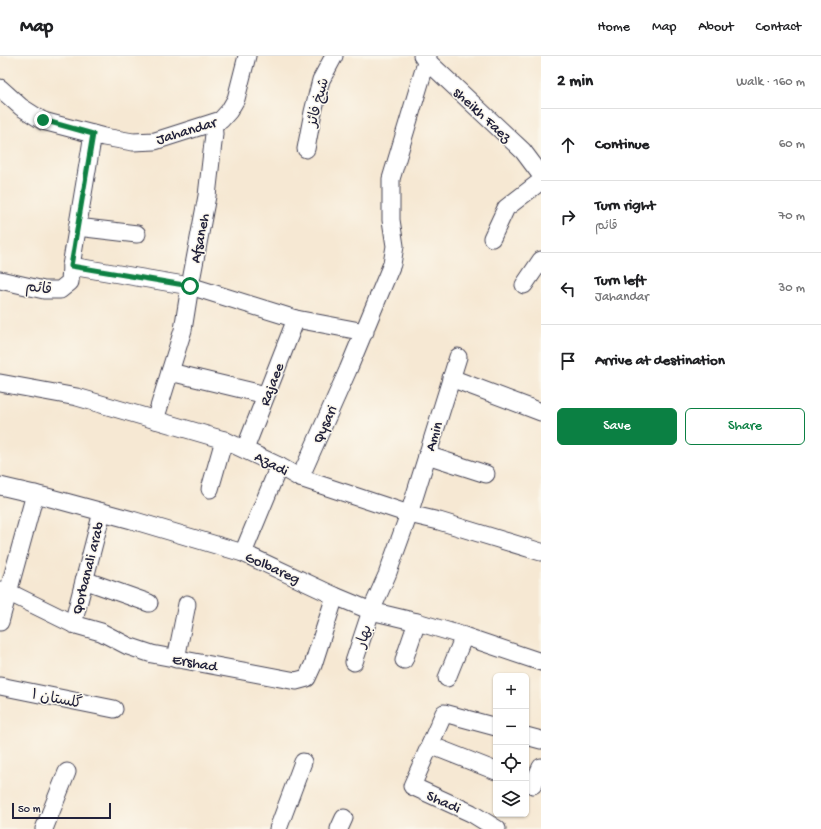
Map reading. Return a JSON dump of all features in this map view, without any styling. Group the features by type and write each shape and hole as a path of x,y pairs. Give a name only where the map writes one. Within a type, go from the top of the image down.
{"street":[{"name":"Jahandar","path":"0,88 21,107 43,120 93,134 133,142 155,141 221,120 229,111 236,99 247,56"},
{"name":"شیخ فائز","path":"306,149 312,112 321,80 334,56"},
{"name":"sheikh Faez","path":"427,57 538,166"},
{"name":"Qysari","path":"300,478 365,332 392,264 395,246 391,220 391,179 427,57"},
{"name":"Afsaneh","path":"155,420 183,330 207,196 214,134 213,123"},
{"name":"قائم","path":"0,280 44,290 60,290 70,282 77,227 93,134"},
{"path":"492,238 506,208 541,181"},
{"path":"77,227 137,234"},
{"path":"524,285 541,260"},
{"path":"71,266 190,286 296,319 365,332"},
{"name":"Rajaee","path":"245,449 296,319"},
{"name":"Amin","path":"408,514 458,357"},
{"path":"170,372 266,395"},
{"path":"451,378 541,412"},
{"name":"Azadi","path":"0,383 78,397 224,440 245,449 300,478 408,514 439,521 541,552"},
{"path":"210,489 224,440"},
{"path":"427,455 486,474"},
{"path":"243,553 279,466"},
{"name":"Golbareg","path":"0,486 102,512 243,553 371,611 417,622 464,636 541,662"},
{"path":"0,622 4,591 35,494"},
{"name":"Qorbanali arab","path":"73,624 102,512"},
{"path":"371,611 387,575 408,514"},
{"path":"84,580 149,603"},
{"name":"Ershad","path":"4,591 73,624 101,632 128,646 152,654 296,682 307,678 313,665 335,596"},
{"path":"176,659 187,604"},
{"name":"بهار","path":"354,662 371,611"},
{"path":"404,660 417,622"},
{"path":"447,678 464,636"},
{"name":"گلستان ۱","path":"0,686 114,709"},
{"path":"493,726 444,713 430,745 493,770"},
{"path":"529,737 541,740"},
{"name":"Shadi","path":"430,745 412,786 471,813 497,829"},
{"path":"278,829 303,762"},
{"path":"533,785 541,767"},
{"path":"44,829 67,772"}],"route":[{"path":"43,120 93,134 71,266 190,286"}]}
